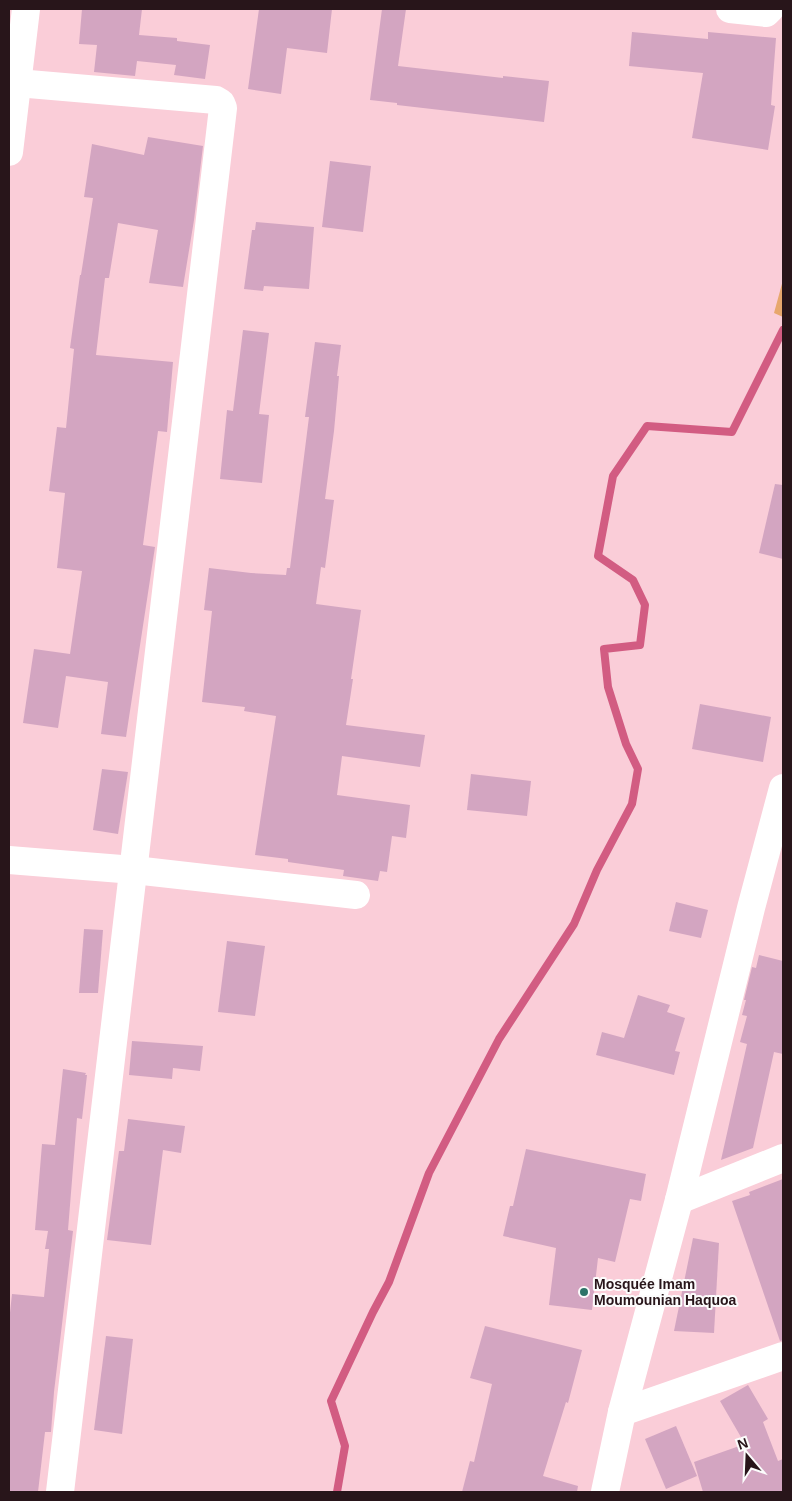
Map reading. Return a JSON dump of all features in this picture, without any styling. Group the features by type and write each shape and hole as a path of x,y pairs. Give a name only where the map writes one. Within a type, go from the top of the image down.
{"street":[{"path":"9,152 26,9"},
{"path":"730,9 766,13 770,9"},
{"path":"17,83 216,100 221,103 223,108 60,1492"},
{"path":"605,1492 622,1412 783,788"},
{"path":"9,860 134,870 356,895"},
{"path":"678,1200 783,1158"},
{"path":"622,1412 783,1356"}],"shaded area":[{"path":"783,280 783,317 774,313"}],"building":[{"path":"82,9 142,9 139,35 177,38 177,41 210,45 205,79 174,75 176,65 137,61 135,76 94,72 97,45 79,44"},
{"path":"259,9 332,9 327,53 287,48 281,94 248,89"},
{"path":"382,9 406,9 398,66 503,78 503,76 549,81 544,122 397,105 397,103 370,100"},
{"path":"632,32 708,39 708,32 776,38 771,105 775,106 768,150 692,138 703,73 629,66"},
{"path":"148,137 203,146 183,287 149,283 158,230 118,223 109,278 105,278 96,355 173,362 167,432 158,431 143,545 155,547 126,737 101,734 108,682 66,676 58,728 23,723 34,649 70,654 82,571 57,568 65,493 49,491 57,427 66,428 74,349 70,348 93,198 84,197 92,144 144,155"},
{"path":"330,161 371,166 363,232 322,227"},
{"path":"256,222 314,227 309,289 264,286 263,291 244,289 252,230 255,230"},
{"path":"243,330 269,333 259,414 269,415 262,483 220,479 227,410 233,411"},
{"path":"315,342 341,345 334,431 325,499 334,500 325,568 321,567 316,604 361,610 346,725 425,735 420,767 342,756 337,795 410,805 406,838 392,836 387,872 380,871 378,881 343,876 344,870 288,862 288,859 255,855 276,716 244,711 245,707 202,702 212,611 204,610 209,568 286,575 287,568 290,568 309,417 305,417"},
{"path":"775,484 783,485 783,559 759,553"},
{"path":"700,704 771,717 763,762 692,749"},
{"path":"102,769 128,772 118,834 93,830"},
{"path":"471,774 531,781 527,816 467,810"},
{"path":"676,902 708,910 701,938 669,931"},
{"path":"84,929 103,930 98,993 79,993"},
{"path":"227,941 265,946 255,1016 218,1012"},
{"path":"759,955 783,961 783,1054 774,1052 753,1148 721,1160 747,1044 740,1042 747,1016 742,1015 746,1000 744,1000 752,967 756,968"},
{"path":"638,995 670,1005 667,1012 685,1018 675,1051 680,1052 674,1075 596,1055 602,1032 624,1038"},
{"path":"132,1041 203,1046 200,1071 173,1068 172,1079 129,1075"},
{"path":"63,1069 86,1073 85,1075 87,1075 82,1119 77,1118 68,1230 73,1231 51,1432 45,1432 38,1492 9,1492 9,1322 12,1294 44,1297 49,1249 45,1249 48,1231 35,1230 42,1144 55,1145"},
{"path":"128,1119 185,1126 181,1153 163,1150 151,1245 107,1240 119,1151 124,1151"},
{"path":"526,1149 646,1174 641,1201 630,1199 615,1262 598,1258 592,1310 549,1305 556,1248 503,1236 510,1206 513,1206"},
{"path":"783,1179 783,1340 780,1341 732,1201 750,1195 749,1192"},
{"path":"693,1238 719,1243 714,1333 674,1331"},
{"path":"485,1326 582,1350 568,1403 566,1402 543,1476 578,1486 577,1492 462,1492 470,1461 474,1462 492,1384 470,1378"},
{"path":"106,1336 133,1339 122,1434 94,1430"},
{"path":"748,1385 768,1419 763,1422 778,1461 783,1459 783,1492 703,1492 694,1462 745,1444 720,1401"},
{"path":"676,1426 697,1476 666,1489 645,1439"}],"waterway":[{"path":"337,1492 345,1446 331,1401 389,1282 429,1173 499,1039 574,924 597,870 632,804 638,769 626,744 608,687 604,649 640,645 645,605 633,580 598,556 613,476 647,426 732,432 783,330"}],"place":[{"name":"Mosquée Imam Moumounian Haquoa","path":"584,1292"}]}
